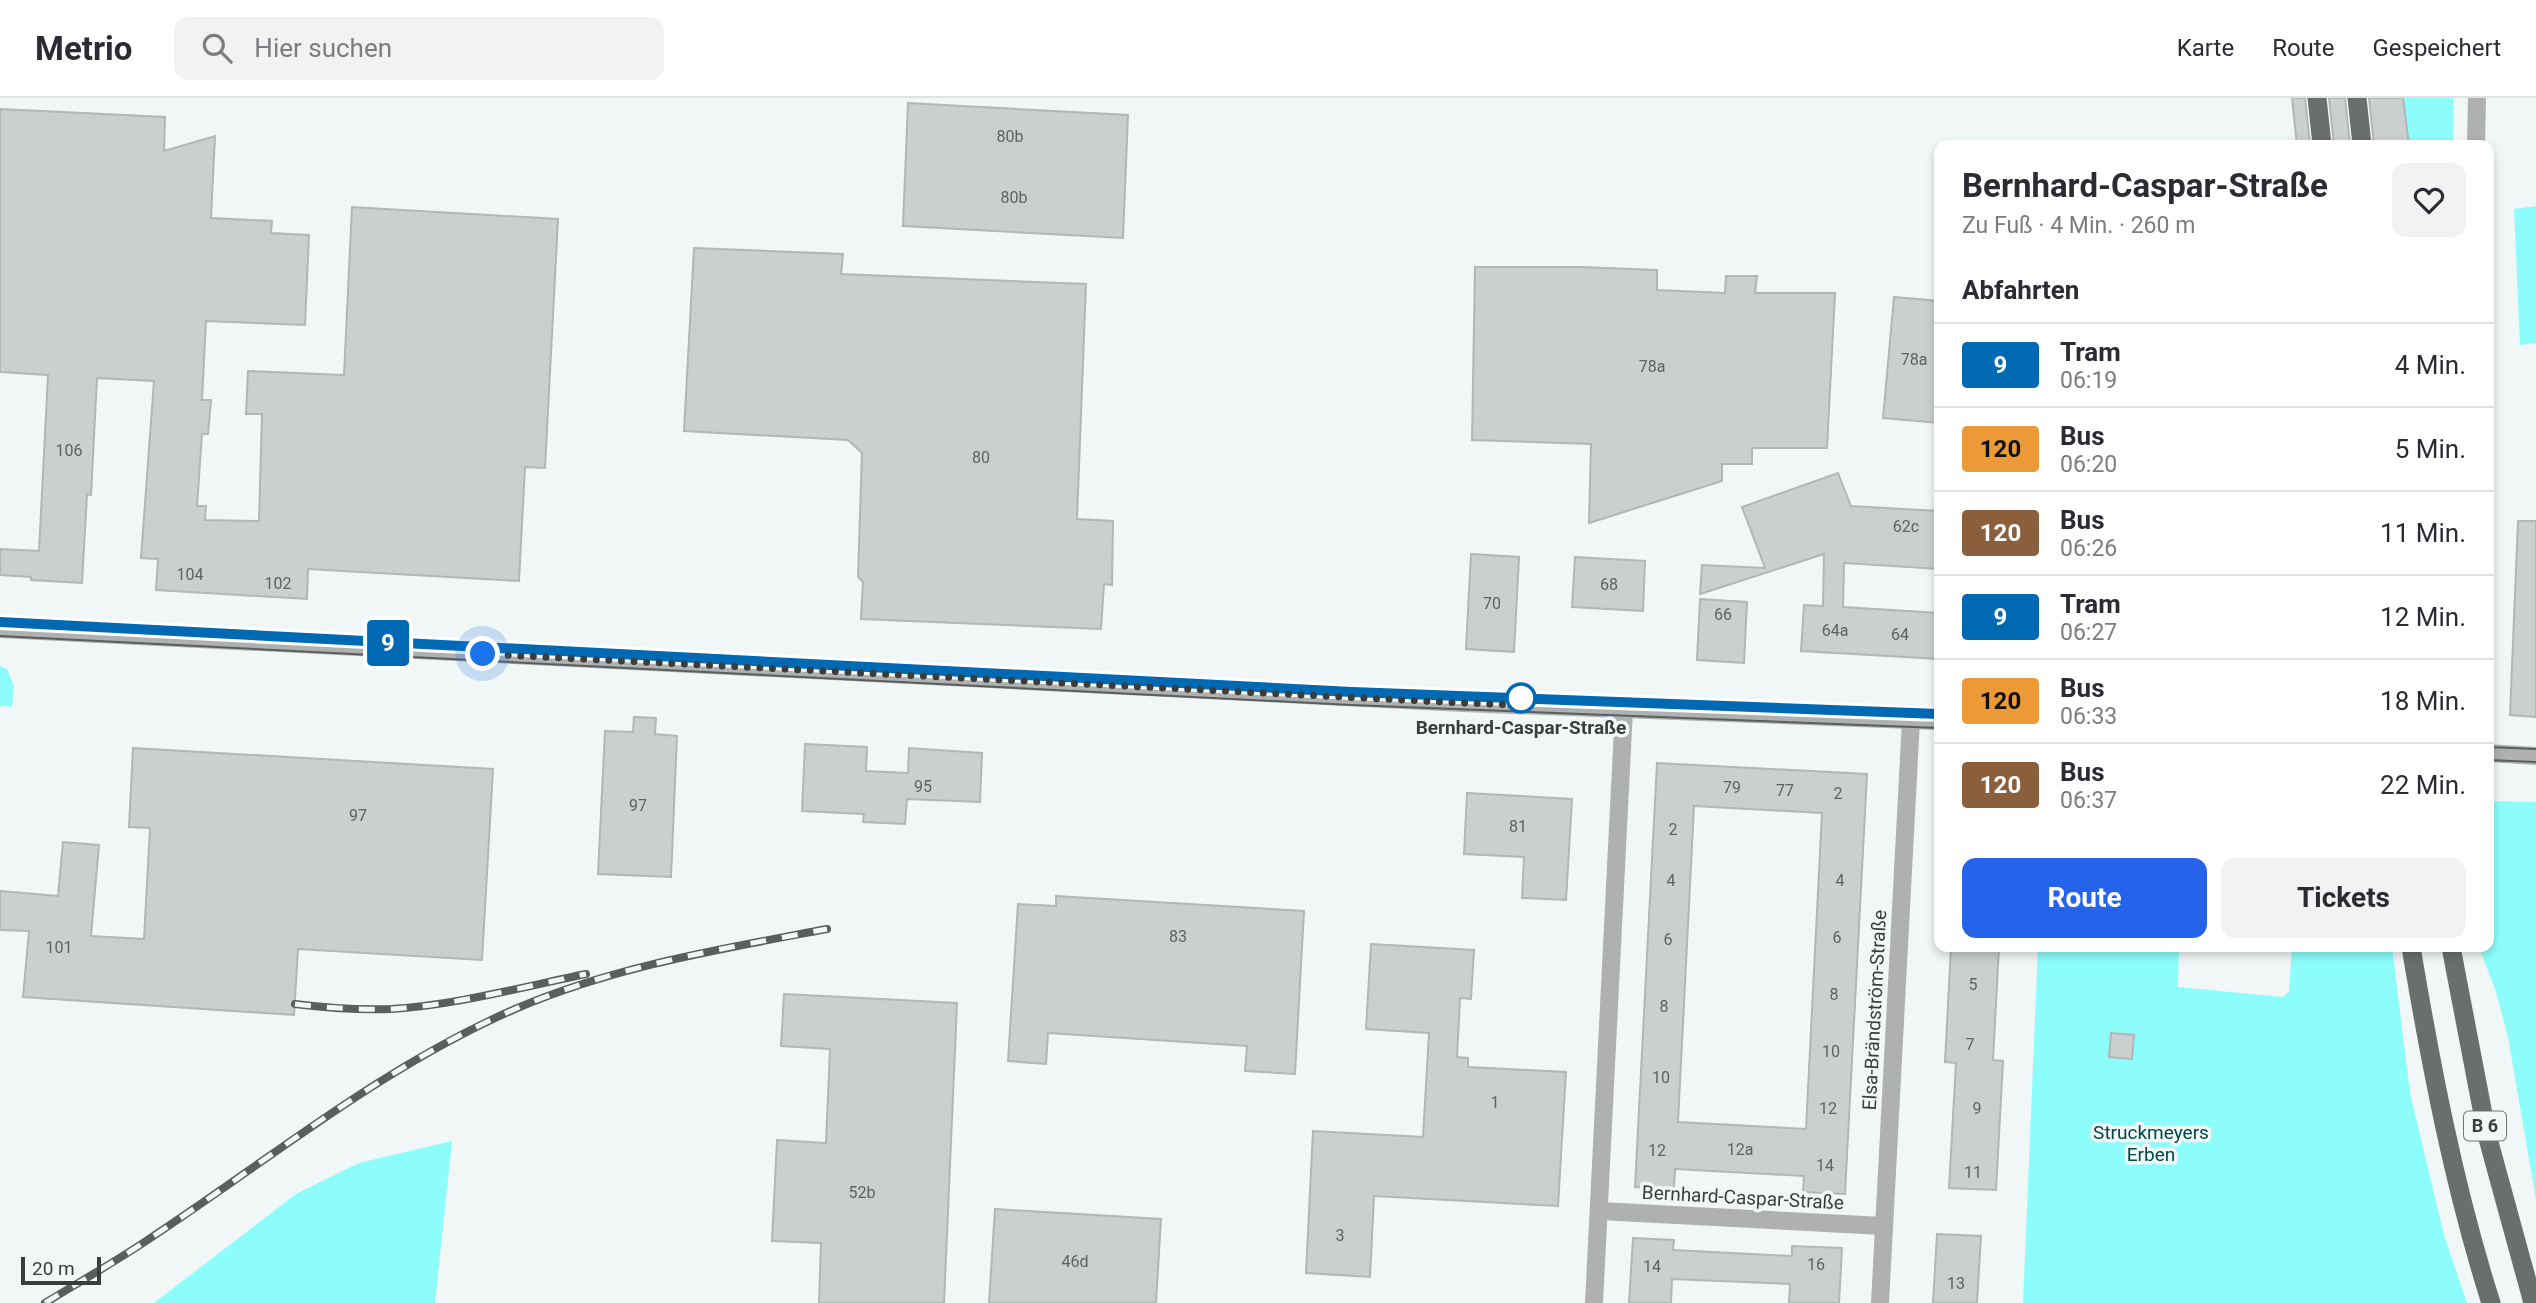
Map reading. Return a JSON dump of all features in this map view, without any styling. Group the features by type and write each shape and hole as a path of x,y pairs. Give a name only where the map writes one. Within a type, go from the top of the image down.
{"highway":[{"path":"2317,98 2321,140"},
{"path":"2357,98 2361,140"},
{"name":"B 6","path":"2412,952 2426,1037 2449,1144 2479,1266 2491,1303"},
{"name":"B 6","path":"2452,952 2487,1135 2533,1303"}],"street":[{"path":"2476,140 2477,98"},
{"path":"0,629 1437,702 1934,721"},
{"path":"1594,1303 1624,709"},
{"name":"Elsa-Brändström-Straße","path":"1880,1303 1911,720"},
{"path":"2494,753 2536,756"},
{"name":"Bernhard-Caspar-Straße","path":"1600,1211 1883,1226"}],"green space":[{"path":"2397,98 2453,98 2453,140 2401,140"},
{"path":"2536,206 2536,343 2520,345 2514,209"},
{"path":"0,666 7,669 14,686 12,707 0,706"},
{"path":"2494,801 2536,802 2536,1200 2508,1037 2496,992 2481,952 2494,952"},
{"name":"Struckmeyers Erben","path":"2038,952 2179,952 2178,987 2282,997 2289,992 2292,952 2393,952 2410,1093 2444,1235 2467,1303 2023,1303"},
{"path":"452,1141 435,1303 154,1303 296,1194 359,1163"}],"building":[{"path":"2292,98 2305,98 2309,140 2296,140"},
{"path":"2329,98 2345,98 2349,140 2333,140"},
{"path":"2369,98 2403,98 2408,140 2373,140"},
{"path":"908,103 1128,115 1123,238 903,226"},
{"path":"0,109 165,117 164,151 215,136 211,218 272,221 271,233 309,235 305,325 206,321 202,400 211,400 208,434 202,434 197,506 206,506 205,520 259,521 262,414 246,414 248,371 344,375 352,207 558,219 545,468 525,467 519,581 308,569 307,599 156,590 158,559 141,558 154,381 97,378 91,495 87,494 82,583 0,575 0,549 39,551 48,375 0,372"},
{"path":"694,248 843,254 841,274 1086,284 1077,519 1113,521 1112,585 1104,584 1101,629 861,619 863,582 858,577 862,453 848,440 684,431"},
{"path":"1475,267 1657,270 1657,290 1725,293 1726,276 1757,276 1755,293 1835,293 1827,448 1752,448 1752,464 1722,464 1722,481 1589,523 1591,444 1472,440"},
{"path":"1894,297 1934,301 1934,423 1883,418"},
{"path":"1838,473 1851,506 1934,511 1934,569 1844,563 1843,607 1934,613 1934,659 1801,651 1804,605 1823,606 1824,554 1700,594 1702,565 1765,568 1742,507"},
{"path":"2518,521 2536,521 2536,717 2510,715"},
{"path":"1471,554 1519,557 1514,652 1466,649"},
{"path":"1575,557 1645,561 1643,611 1572,607"},
{"path":"1700,599 1747,602 1744,663 1697,660"},
{"path":"634,717 656,718 655,734 677,736 671,877 598,874 605,731 633,732"},
{"path":"805,744 867,747 866,771 908,773 909,748 982,753 980,802 907,799 905,824 863,822 864,814 802,811"},
{"path":"133,748 493,769 482,960 298,949 294,1015 23,997 29,931 0,930 0,891 58,896 63,842 99,845 91,936 144,939 150,828 129,827"},
{"path":"1657,763 1867,774 1845,1194 1803,1192 1804,1176 1675,1169 1674,1189 1635,1187","holes":["1694,806 1822,813 1806,1129 1678,1122"]},
{"path":"1467,793 1572,799 1566,900 1522,898 1524,857 1464,854"},
{"path":"1056,896 1304,911 1295,1074 1245,1071 1247,1046 1048,1033 1046,1064 1008,1061 1018,904 1056,906"},
{"path":"1371,944 1474,950 1471,999 1460,998 1457,1057 1468,1058 1468,1067 1566,1072 1558,1206 1374,1196 1370,1277 1306,1273 1313,1131 1423,1137 1429,1033 1366,1029"},
{"path":"1951,952 1999,952 1993,1060 2003,1061 1996,1190 1949,1188 1956,1063 1945,1062"},
{"path":"784,994 957,1003 944,1303 819,1303 821,1243 772,1241 777,1140 826,1143 830,1049 781,1046"},
{"path":"2111,1033 2134,1035 2132,1059 2109,1057"},
{"path":"995,1209 1161,1219 1156,1303 989,1303"},
{"path":"1937,1234 1981,1236 1977,1303 1933,1303"},
{"path":"1633,1238 1674,1240 1673,1250 1792,1256 1792,1246 1842,1248 1839,1303 1789,1303 1790,1284 1672,1279 1671,1303 1629,1303"}],"tram line":[{"path":"0,622 1352,692 1934,714"},
{"name":"9","path":"0,622 1352,692 1934,714"},
{"path":"0,636 1351,705 1934,728"},
{"path":"2494,747 2536,749"},
{"path":"2494,760 2536,762"}],"railway":[{"path":"45,1303 194,1209 372,1086 466,1032 515,1009 591,981 669,960 827,929"},
{"path":"295,1004 367,1009 415,1007 464,1000 586,974"}],"place":[{"name":"Bernhard-Caspar-Straße","path":"1521,698"}],"route":[{"path":"483,654 1463,703 1520,705 1521,698"}]}
